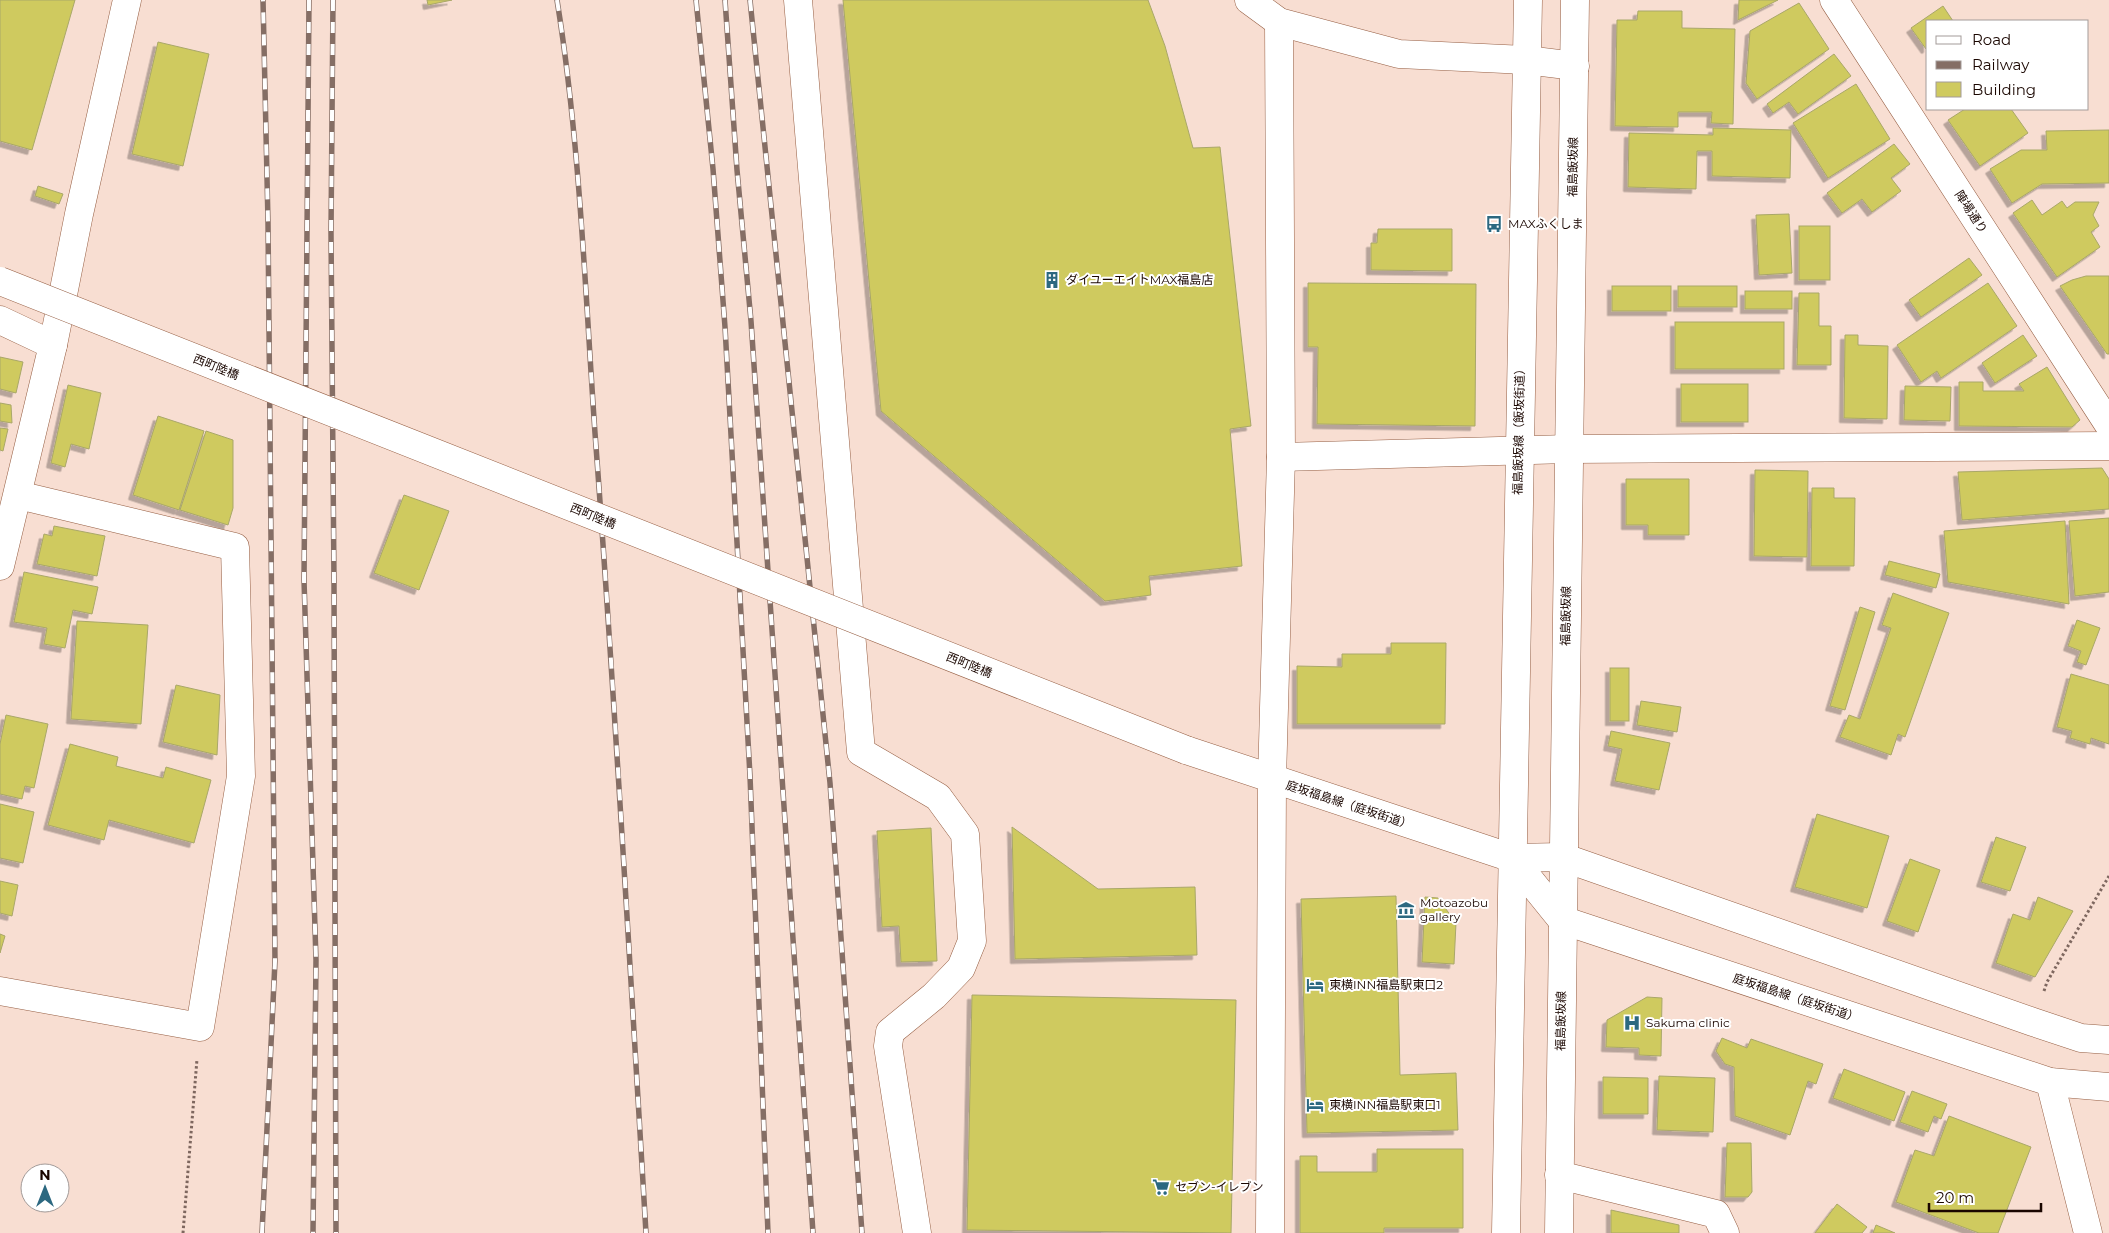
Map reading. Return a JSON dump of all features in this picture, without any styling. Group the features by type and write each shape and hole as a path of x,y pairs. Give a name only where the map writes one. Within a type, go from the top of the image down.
{"street":[{"path":"0,566 53,345 79,214 127,0"},
{"path":"798,0 861,752 938,797 965,834 972,941 960,968 934,996 890,1032 888,1046 918,1233"},
{"path":"1249,0 1280,22 1399,54 1526,60 1575,66"},
{"name":"福島飯坂線（飯坂街道）","path":"1512,858 1528,0"},
{"name":"福島飯坂線","path":"1559,1233 1562,857 1575,0"},
{"name":"陣場通り","path":"1834,0 2109,425"},
{"path":"1270,1233 1272,780 1281,457 1280,22"},
{"name":"西町陸橋","path":"0,281 1186,750"},
{"path":"0,320 53,345"},
{"path":"1281,457 1568,449 2109,446"},
{"path":"0,991 200,1027 241,776 235,547 18,495"},
{"name":"庭坂福島線（庭坂街道）","path":"1186,750 1512,858 1562,857 2033,1022 2081,1038 2109,1040"},
{"path":"1512,858 1562,920"},
{"path":"1506,1233 1512,858"},
{"name":"庭坂福島線（庭坂街道）","path":"1562,920 2050,1082 2109,1086"},
{"path":"2050,1082 2088,1233"},
{"path":"1560,1175 1716,1214 1725,1233"}],"path":[{"path":"2033,1022 2047,982 2109,876"},
{"path":"183,1233 200,1027"}],"building":[{"path":"0,0 75,0 32,150 0,141"},
{"path":"427,0 452,0 428,5"},
{"name":"ダイユーエイトMAX福島店","path":"843,0 1148,0 1165,46 1193,148 1220,147 1251,426 1230,429 1242,566 1149,576 1151,595 1105,601 881,411"},
{"path":"1739,0 1778,0 1738,20"},
{"path":"1799,3 1829,49 1757,99 1746,83 1750,31"},
{"path":"1943,6 1952,20 1926,20 1926,49 1911,28"},
{"path":"1638,11 1682,11 1682,28 1735,29 1733,124 1711,123 1712,112 1678,112 1678,127 1615,126 1617,20 1637,20"},
{"path":"158,42 209,54 183,166 132,154"},
{"path":"1834,54 1851,76 1798,114 1789,102 1773,113 1767,104"},
{"path":"1856,84 1890,139 1828,178 1793,123"},
{"path":"1963,110 2012,110 2028,133 1980,166 1948,120"},
{"path":"1713,128 1791,130 1790,178 1712,176 1712,151 1697,151 1696,189 1628,187 1629,133 1713,135"},
{"path":"2109,130 2109,183 2042,184 2012,203 1990,169 2021,150 2047,150 2046,131"},
{"path":"1894,144 1910,164 1891,178 1901,191 1872,212 1862,199 1842,213 1827,193"},
{"path":"38,186 63,194 59,204 35,196"},
{"path":"2032,200 2042,215 2062,201 2067,208 2075,202 2099,202 2093,215 2099,226 2091,232 2100,247 2057,277 2013,213"},
{"path":"1789,214 1792,273 1759,275 1756,215"},
{"path":"1799,226 1830,226 1830,280 1799,280"},
{"path":"1378,229 1452,229 1452,271 1371,270 1371,243 1377,243"},
{"path":"1969,258 1982,275 1921,317 1909,300"},
{"path":"2086,276 2109,276 2109,354 2107,354 2060,286"},
{"path":"1308,283 1476,284 1475,426 1317,424 1318,347 1308,347"},
{"path":"1988,283 2017,326 1941,378 1937,371 1921,382 1897,345"},
{"path":"1612,286 1671,286 1671,311 1612,311"},
{"path":"1678,286 1737,286 1737,307 1678,307"},
{"path":"1745,291 1792,291 1792,309 1745,309"},
{"path":"1799,293 1819,293 1819,326 1831,326 1831,365 1797,365"},
{"path":"1675,322 1784,322 1784,369 1675,369"},
{"path":"1845,335 1858,335 1858,345 1888,346 1887,419 1844,418"},
{"path":"2023,335 2037,356 1995,383 1982,363"},
{"path":"0,357 23,362 16,393 0,389"},
{"path":"2047,367 2080,420 2072,427 1959,426 1959,382 1983,382 1983,391 2024,391 2019,384"},
{"path":"1681,384 1748,384 1748,422 1681,422"},
{"path":"68,385 101,393 89,449 71,444 65,467 51,463"},
{"path":"1905,386 1951,387 1950,421 1904,420"},
{"path":"0,403 11,405 12,423 0,421"},
{"path":"158,416 204,431 179,510 133,495"},
{"path":"0,428 8,429 3,451 0,450"},
{"path":"206,431 233,440 233,508 228,525 180,510"},
{"path":"2102,468 2109,479 2109,509 1962,520 1958,472"},
{"path":"1755,470 1808,471 1807,557 1754,556"},
{"path":"1626,479 1689,479 1689,535 1648,535 1648,525 1626,525"},
{"path":"1812,488 1834,488 1834,498 1855,498 1854,566 1811,566"},
{"path":"404,495 449,511 419,590 374,573"},
{"path":"2109,518 2109,592 2075,596 2069,521"},
{"path":"2065,521 2069,604 1948,582 1944,531"},
{"path":"54,526 105,536 97,576 37,564 44,534 52,536"},
{"path":"1889,561 1940,574 1936,588 1885,575"},
{"path":"24,572 98,587 92,614 73,610 65,648 44,644 47,628 14,622"},
{"path":"1893,593 1949,613 1905,737 1898,734 1891,755 1840,737 1849,715 1860,719 1891,628 1882,625"},
{"path":"1860,607 1875,612 1845,710 1830,706"},
{"path":"2077,620 2100,628 2086,665 2077,662 2081,651 2068,646"},
{"path":"77,621 148,625 141,724 71,719"},
{"path":"1391,643 1446,643 1445,724 1297,724 1297,666 1342,667 1342,654 1391,654"},
{"path":"1610,668 1629,668 1629,721 1610,721"},
{"path":"2071,674 2109,685 2109,744 2091,738 2090,744 2070,738 2072,731 2057,727"},
{"path":"176,685 220,695 217,755 163,742"},
{"path":"1641,701 1681,707 1677,732 1637,725"},
{"path":"6,715 48,724 34,788 25,786 22,799 0,794 0,744"},
{"path":"1611,731 1670,743 1659,790 1615,781 1622,749 1608,746"},
{"path":"70,744 118,757 116,766 163,778 166,767 211,780 194,843 109,820 104,840 48,825"},
{"path":"0,804 34,812 23,863 0,858"},
{"path":"1817,814 1889,836 1867,908 1795,887"},
{"path":"1012,827 1098,889 1195,887 1197,955 1015,959"},
{"path":"931,828 937,961 901,962 899,926 882,927 877,831"},
{"path":"1996,837 2026,847 2010,891 1981,882"},
{"path":"1910,859 1940,870 1918,932 1887,921"},
{"path":"0,881 18,885 12,916 0,913"},
{"path":"1396,896 1400,1075 1456,1073 1458,1130 1307,1133 1301,899"},
{"path":"1425,897 1438,898 1456,923 1454,964 1422,962"},
{"path":"2038,897 2073,911 2035,977 1996,963 2013,914 2030,920"},
{"path":"0,934 5,936 0,953"},
{"path":"972,995 1236,1000 1231,1233 967,1230"},
{"path":"1647,997 1662,998 1661,1056 1639,1055 1639,1048 1606,1047 1607,1020"},
{"path":"1722,1038 1747,1048 1751,1039 1823,1064 1816,1084 1808,1081 1790,1135 1735,1116 1734,1067 1725,1064 1716,1051"},
{"path":"1844,1069 1905,1092 1894,1121 1833,1098"},
{"path":"1659,1076 1715,1078 1713,1132 1657,1130"},
{"path":"1603,1077 1648,1078 1648,1114 1603,1114"},
{"path":"1912,1091 1947,1104 1941,1119 1934,1116 1928,1132 1900,1122"},
{"path":"1949,1116 2031,1147 1998,1233 1979,1233 1896,1202 1915,1150 1934,1156"},
{"path":"1727,1143 1751,1143 1752,1192 1748,1197 1725,1197"},
{"path":"1377,1149 1463,1149 1463,1228 1384,1228 1384,1233 1300,1233 1300,1156 1317,1156 1317,1172 1377,1172"},
{"path":"1837,1204 1867,1227 1862,1233 1815,1233"},
{"path":"1611,1210 1679,1225 1679,1233 1611,1233"},
{"path":"1876,1225 1895,1233 1873,1233"}],"railway":[{"path":"262,1233 275,961 268,222 263,0"},
{"path":"309,0 304,580 316,960 313,1233"},
{"path":"333,0 331,233 336,1233"},
{"path":"557,0 565,54 581,216 616,733 646,1233"},
{"path":"696,0 713,169 725,327 750,776 768,1233"},
{"path":"725,0 737,170 751,321 813,1233"},
{"path":"750,0 830,783 862,1233"}],"place":[{"name":"MAXふくしま","path":"1494,224"},
{"name":"ダイユーエイトMAX福島店","path":"1052,280"},
{"name":"Motoazobu gallery","path":"1406,910"},
{"name":"東横INN福島駅東口2","path":"1315,985"},
{"name":"Sakuma clinic","path":"1632,1023"},
{"name":"東横INN福島駅東口1","path":"1315,1105"},
{"name":"セブン-イレブン","path":"1161,1187"}]}
